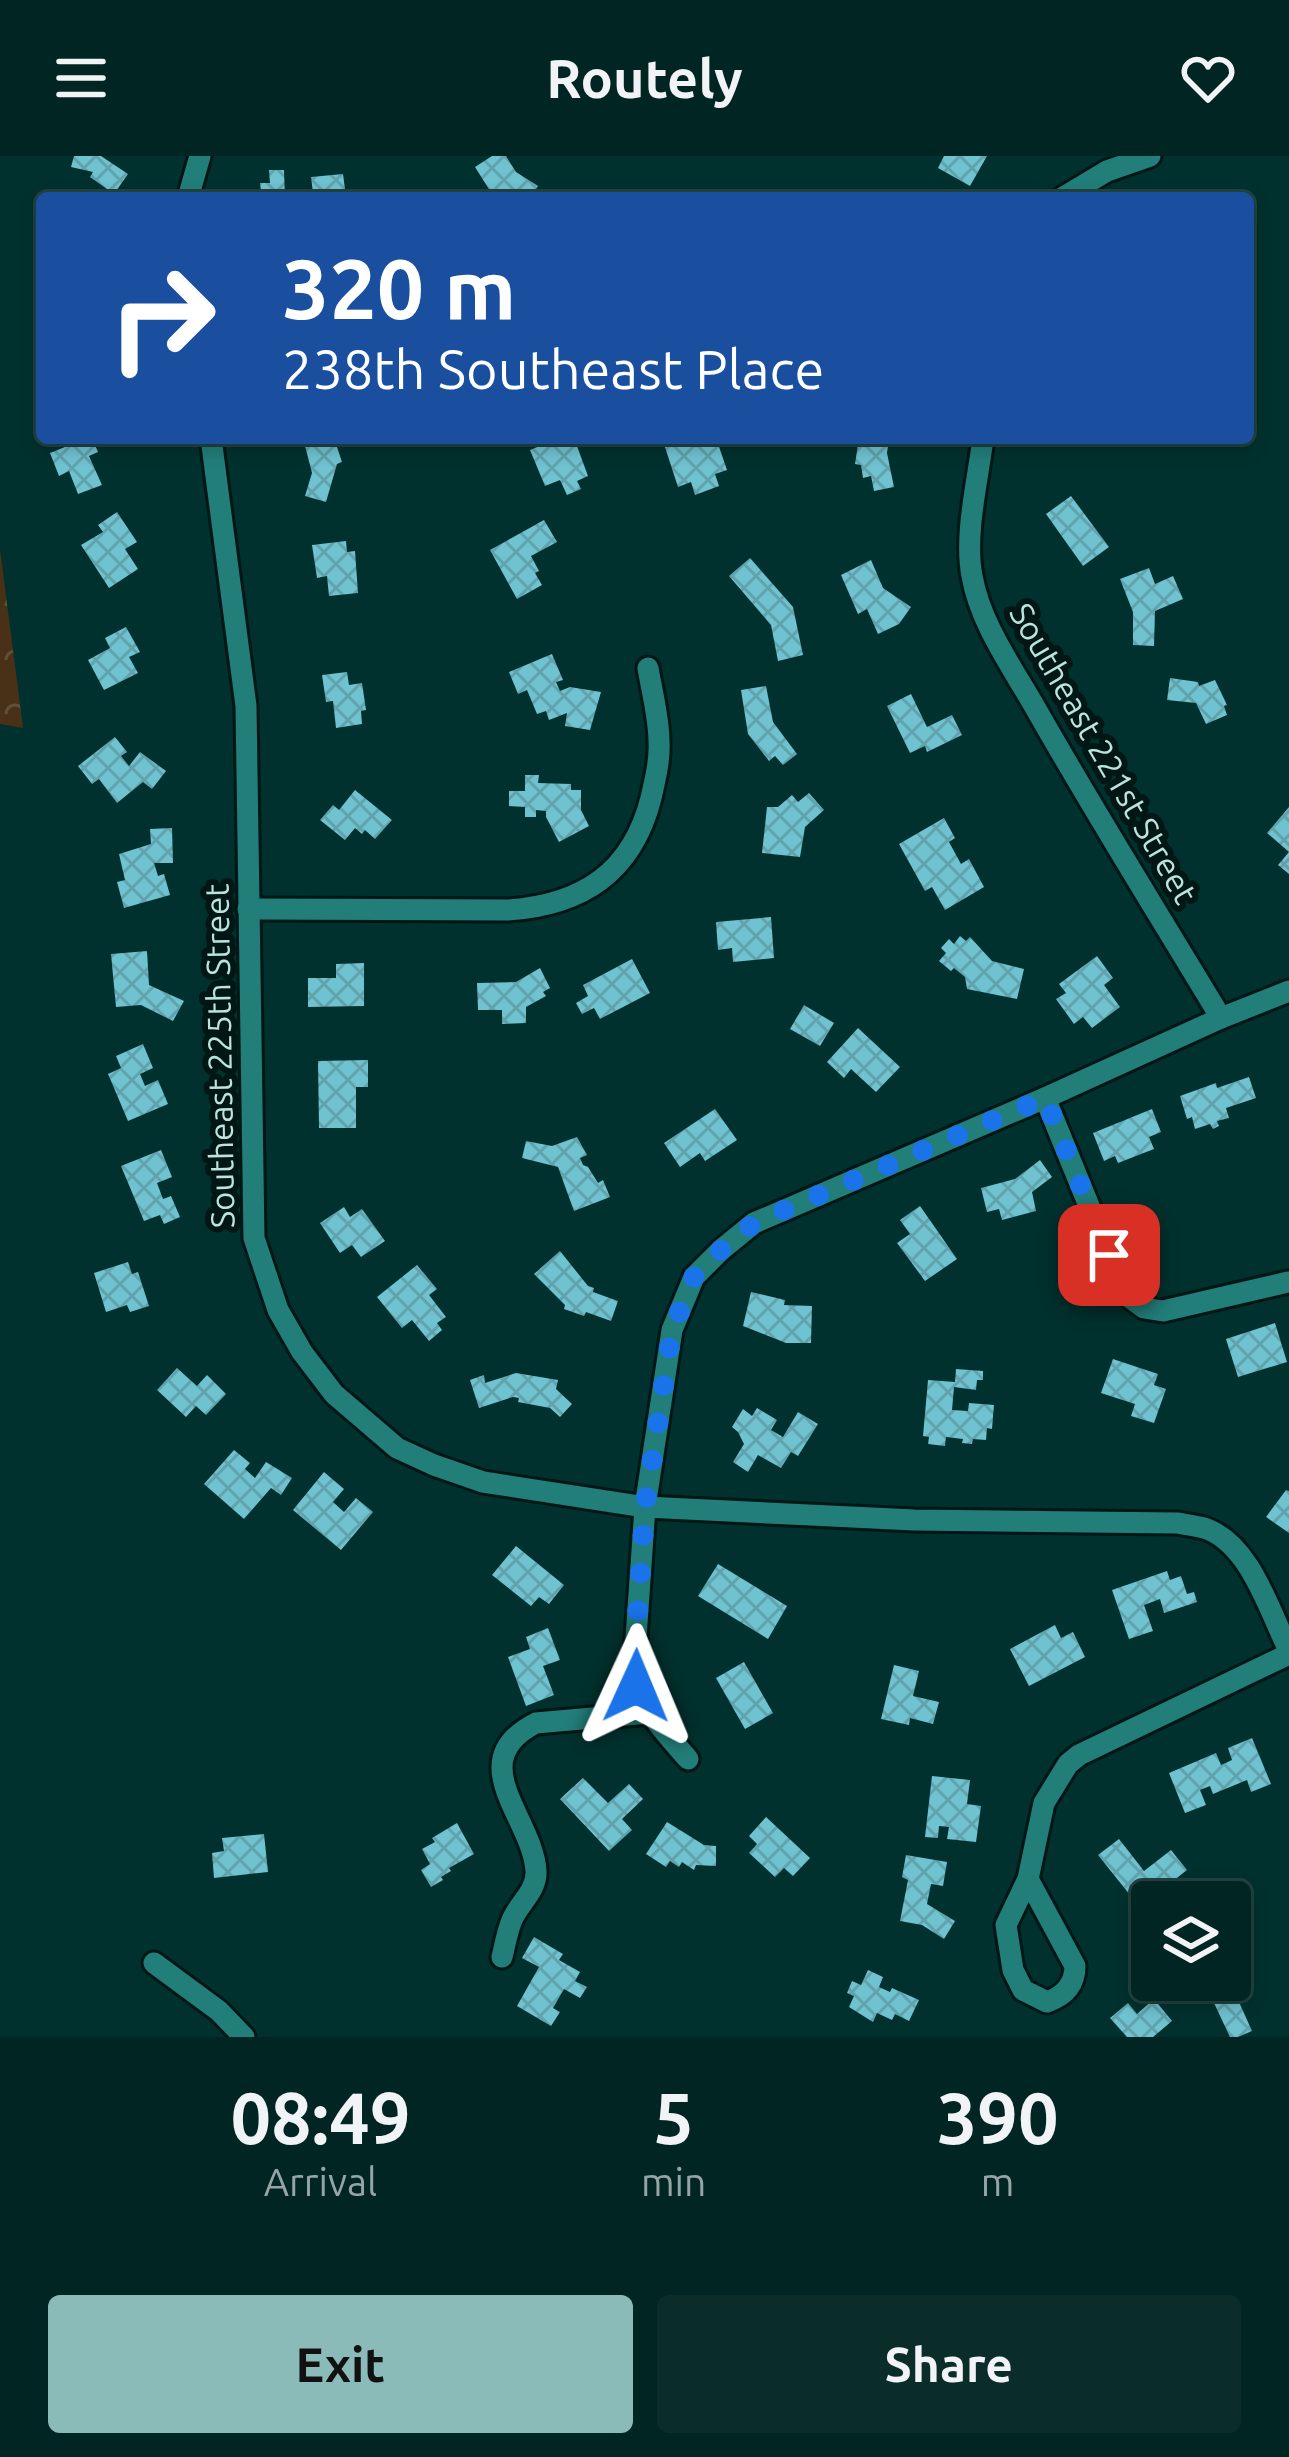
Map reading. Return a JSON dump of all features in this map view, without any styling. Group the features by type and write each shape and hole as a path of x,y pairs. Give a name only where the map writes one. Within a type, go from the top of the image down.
{"street":[{"path":"1072,192 1107,171 1150,156"},
{"path":"190,192 198,161"},
{"name":"Southeast 225th Street","path":"212,444 246,706 254,1238 278,1310 334,1394 397,1448 483,1482 645,1507 914,1520 1178,1522 1207,1529 1245,1559 1289,1652"},
{"name":"Southeast 221st Street","path":"982,444 970,542 977,596 1067,764 1221,1018"},
{"path":"248,909 540,908 592,887 609,876 634,841 657,773 659,741 648,668"},
{"path":"688,1760 649,1713 636,1686 634,1666 645,1507 672,1330 694,1277 754,1223 1289,991"},
{"path":"1045,1098 1125,1294 1144,1308 1163,1311 1288,1282"},
{"path":"1028,1879 1075,1966 1071,1985 1047,2002 1023,1990 1013,1970 1006,1924 1028,1879 1044,1803 1068,1764 1289,1652"},
{"path":"502,1957 511,1923 533,1888 536,1872 505,1789 502,1767 512,1740 536,1723 649,1713"},
{"path":"154,1964 219,2011 244,2037"}],"green space":[{"path":"0,549 23,728 0,724"}],"building":[{"path":"74,156 101,156 128,174 111,192 90,177 93,172 71,167"},
{"path":"492,156 506,156 516,172 538,186 534,192 491,192 475,167"},
{"path":"944,156 987,156 970,186 938,168"},
{"path":"269,170 284,170 285,192 256,192 261,191 260,183 270,183"},
{"path":"343,174 345,189 313,192 311,177"},
{"path":"95,444 98,452 89,456 102,485 78,494 69,471 59,476 50,453 70,445"},
{"path":"305,444 336,444 342,462 337,464 326,502 305,496 312,473"},
{"path":"545,444 576,444 588,476 577,481 581,489 567,495 560,480 545,486 530,450"},
{"path":"664,444 718,444 727,470 715,474 719,486 695,495 691,482 678,487"},
{"path":"858,444 888,444 894,487 874,491 871,476 863,478 861,465 855,464"},
{"path":"1071,496 1109,547 1083,566 1046,514"},
{"path":"117,512 137,542 125,549 138,569 109,588 81,545 103,532 98,525"},
{"path":"544,520 557,542 531,556 542,585 517,599 490,550"},
{"path":"346,541 347,552 355,551 358,593 329,596 327,576 317,578 312,545"},
{"path":"750,558 793,607 803,655 778,661 771,625 729,576"},
{"path":"871,560 883,588 911,607 899,624 878,634 867,609 858,614 841,575"},
{"path":"1149,568 1155,584 1173,576 1183,599 1155,611 1154,646 1133,645 1133,612 1120,579"},
{"path":"126,627 140,652 129,657 138,673 104,690 88,660 110,648 105,638"},
{"path":"552,654 563,680 556,682 560,691 570,687 601,692 590,730 565,726 567,713 549,720 546,711 537,714 527,690 518,694 509,672"},
{"path":"347,672 349,685 362,683 366,710 361,711 362,724 336,728 333,701 326,702 322,675"},
{"path":"1170,678 1199,686 1215,680 1227,715 1206,724 1196,703 1167,700"},
{"path":"766,686 773,722 797,754 783,765 775,756 769,761 748,734 741,690"},
{"path":"911,694 927,727 952,715 962,735 927,752 925,746 910,753 887,706"},
{"path":"115,737 127,752 121,756 129,766 140,752 166,771 152,789 143,782 117,803 99,779 92,784 78,766"},
{"path":"525,775 539,775 538,783 571,784 571,790 581,790 581,810 589,826 559,842 546,811 536,810 536,817 525,817 525,807 509,806 509,791 525,791"},
{"path":"355,790 392,820 375,839 355,828 345,840 320,820 333,805 339,810"},
{"path":"809,793 824,810 805,827 800,857 762,853 767,807 778,807 792,795 798,802"},
{"path":"1289,807 1289,852 1267,833"},
{"path":"944,818 955,838 949,842 961,864 969,859 984,887 945,910 932,887 925,891 899,844"},
{"path":"172,828 173,863 154,863 158,876 164,874 170,895 124,908 117,882 125,880 119,854 151,844 150,829"},
{"path":"1289,852 1289,874 1278,865"},
{"path":"771,917 774,958 733,962 732,948 718,950 716,922"},
{"path":"960,936 966,941 970,937 992,961 1024,969 1017,999 967,989 965,977 939,961 946,953 941,948"},
{"path":"147,951 149,985 184,1001 173,1021 141,1005 116,1007 111,954"},
{"path":"1097,956 1113,978 1104,985 1120,1007 1092,1028 1083,1017 1074,1024 1056,999 1066,993 1059,984"},
{"path":"632,959 650,993 600,1019 594,1008 582,1014 576,1003 588,996 583,985"},
{"path":"364,963 364,1006 308,1007 308,978 336,978 336,964"},
{"path":"540,968 550,988 543,992 546,996 526,1007 526,1023 502,1024 502,1010 478,1010 477,983 516,982"},
{"path":"804,1005 834,1023 820,1046 790,1029"},
{"path":"858,1028 900,1067 876,1092 851,1069 844,1078 827,1062"},
{"path":"143,1044 153,1068 140,1074 145,1086 158,1080 168,1104 128,1121 108,1074 121,1068 116,1056"},
{"path":"368,1060 368,1087 356,1087 356,1128 319,1128 318,1061"},
{"path":"1249,1077 1256,1098 1226,1108 1229,1118 1217,1121 1219,1126 1195,1129 1180,1096"},
{"path":"715,1109 737,1140 705,1161 700,1153 680,1167 664,1143"},
{"path":"1152,1109 1161,1132 1149,1137 1154,1149 1118,1163 1115,1156 1104,1161 1093,1133"},
{"path":"577,1137 587,1155 580,1158 583,1165 598,1183 603,1180 610,1197 574,1211 558,1167 522,1158 526,1141 552,1146"},
{"path":"161,1150 172,1177 157,1183 163,1199 171,1196 180,1217 164,1224 160,1215 144,1221 121,1166"},
{"path":"1040,1160 1052,1177 1032,1192 1036,1211 1002,1220 999,1209 987,1212 981,1188 1015,1179"},
{"path":"920,1206 957,1259 925,1281 897,1243 910,1234 900,1220"},
{"path":"344,1207 350,1217 362,1209 385,1241 361,1257 352,1245 340,1253 320,1223"},
{"path":"560,1251 593,1292 618,1301 611,1321 564,1309 534,1274"},
{"path":"128,1262 132,1274 138,1272 149,1306 130,1312 127,1305 106,1312 94,1273"},
{"path":"417,1265 437,1289 429,1295 446,1317 437,1323 442,1330 429,1341 412,1320 402,1328 377,1297"},
{"path":"751,1292 785,1300 784,1305 812,1306 811,1343 786,1343 743,1326"},
{"path":"1275,1323 1287,1362 1238,1377 1226,1339"},
{"path":"1113,1359 1158,1374 1154,1385 1166,1389 1154,1423 1131,1416 1135,1404 1101,1393"},
{"path":"177,1368 197,1386 207,1375 226,1394 206,1415 196,1406 186,1417 157,1390"},
{"path":"956,1369 983,1371 983,1380 977,1380 976,1390 954,1387 952,1410 968,1411 969,1403 994,1405 992,1429 987,1428 986,1440 973,1439 972,1444 946,1437 945,1446 928,1444 929,1437 923,1436 928,1380 955,1382"},
{"path":"516,1373 558,1380 556,1389 572,1404 560,1417 550,1408 513,1397 479,1408 470,1380 484,1375 485,1383"},
{"path":"757,1408 777,1420 771,1430 783,1437 798,1412 818,1424 798,1456 791,1452 781,1468 758,1455 748,1472 733,1462 744,1444 732,1427 743,1409 752,1416"},
{"path":"234,1450 250,1463 245,1469 255,1478 266,1462 292,1478 281,1495 271,1488 244,1519 204,1484"},
{"path":"324,1472 344,1489 333,1502 344,1512 356,1498 373,1512 341,1550 293,1510"},
{"path":"1289,1491 1289,1533 1266,1517"},
{"path":"516,1546 564,1585 549,1604 539,1597 531,1606 492,1575"},
{"path":"718,1564 787,1606 768,1639 698,1596"},
{"path":"1167,1571 1170,1580 1181,1576 1187,1594 1194,1592 1197,1602 1164,1613 1160,1599 1144,1605 1153,1631 1129,1639 1112,1590"},
{"path":"1055,1625 1061,1638 1073,1632 1085,1657 1029,1686 1010,1649"},
{"path":"548,1628 560,1660 543,1666 554,1695 526,1706 508,1657 530,1649 526,1637"},
{"path":"744,1662 773,1713 745,1729 716,1678"},
{"path":"894,1665 919,1671 913,1696 939,1702 933,1724 910,1718 909,1725 881,1719"},
{"path":"1252,1738 1271,1784 1251,1792 1247,1780 1213,1794 1210,1786 1200,1790 1206,1805 1185,1813 1169,1773 1216,1753 1221,1765 1232,1760 1228,1748"},
{"path":"932,1776 970,1780 967,1804 981,1806 976,1842 947,1839 949,1827 939,1826 938,1838 925,1837"},
{"path":"583,1778 608,1803 629,1784 643,1799 622,1819 632,1830 609,1851 560,1799"},
{"path":"766,1817 810,1858 793,1876 784,1868 775,1877 749,1853 757,1844 749,1836"},
{"path":"667,1822 704,1845 716,1846 716,1866 696,1865 694,1870 670,1861 666,1867 646,1854"},
{"path":"457,1823 474,1854 449,1868 443,1880 431,1887 421,1870 430,1864 422,1849"},
{"path":"264,1834 268,1872 214,1878 212,1853 224,1851 222,1838"},
{"path":"1119,1839 1144,1871 1171,1850 1187,1870 1173,1881 1131,1881 1130,1895 1098,1855"},
{"path":"906,1855 947,1862 943,1886 931,1884 927,1904 955,1921 944,1939 922,1925 900,1921 908,1880 902,1877"},
{"path":"534,1937 563,1954 559,1960 580,1972 575,1981 587,1987 580,1998 564,1989 553,2008 560,2012 551,2026 517,2006 539,1967 522,1958"},
{"path":"868,1970 883,1977 879,1987 919,2000 909,2021 877,2013 873,2022 849,2007 854,1996 847,1993 852,1981 861,1985"},
{"path":"1156,2001 1172,2021 1153,2037 1127,2037 1110,2018 1128,2003 1137,2014"},
{"path":"1239,2001 1252,2031 1230,2037 1214,2003"}],"route":[{"path":"636,1686 645,1507 672,1330 694,1277 721,1250 754,1223 1045,1098 1109,1255"}]}
